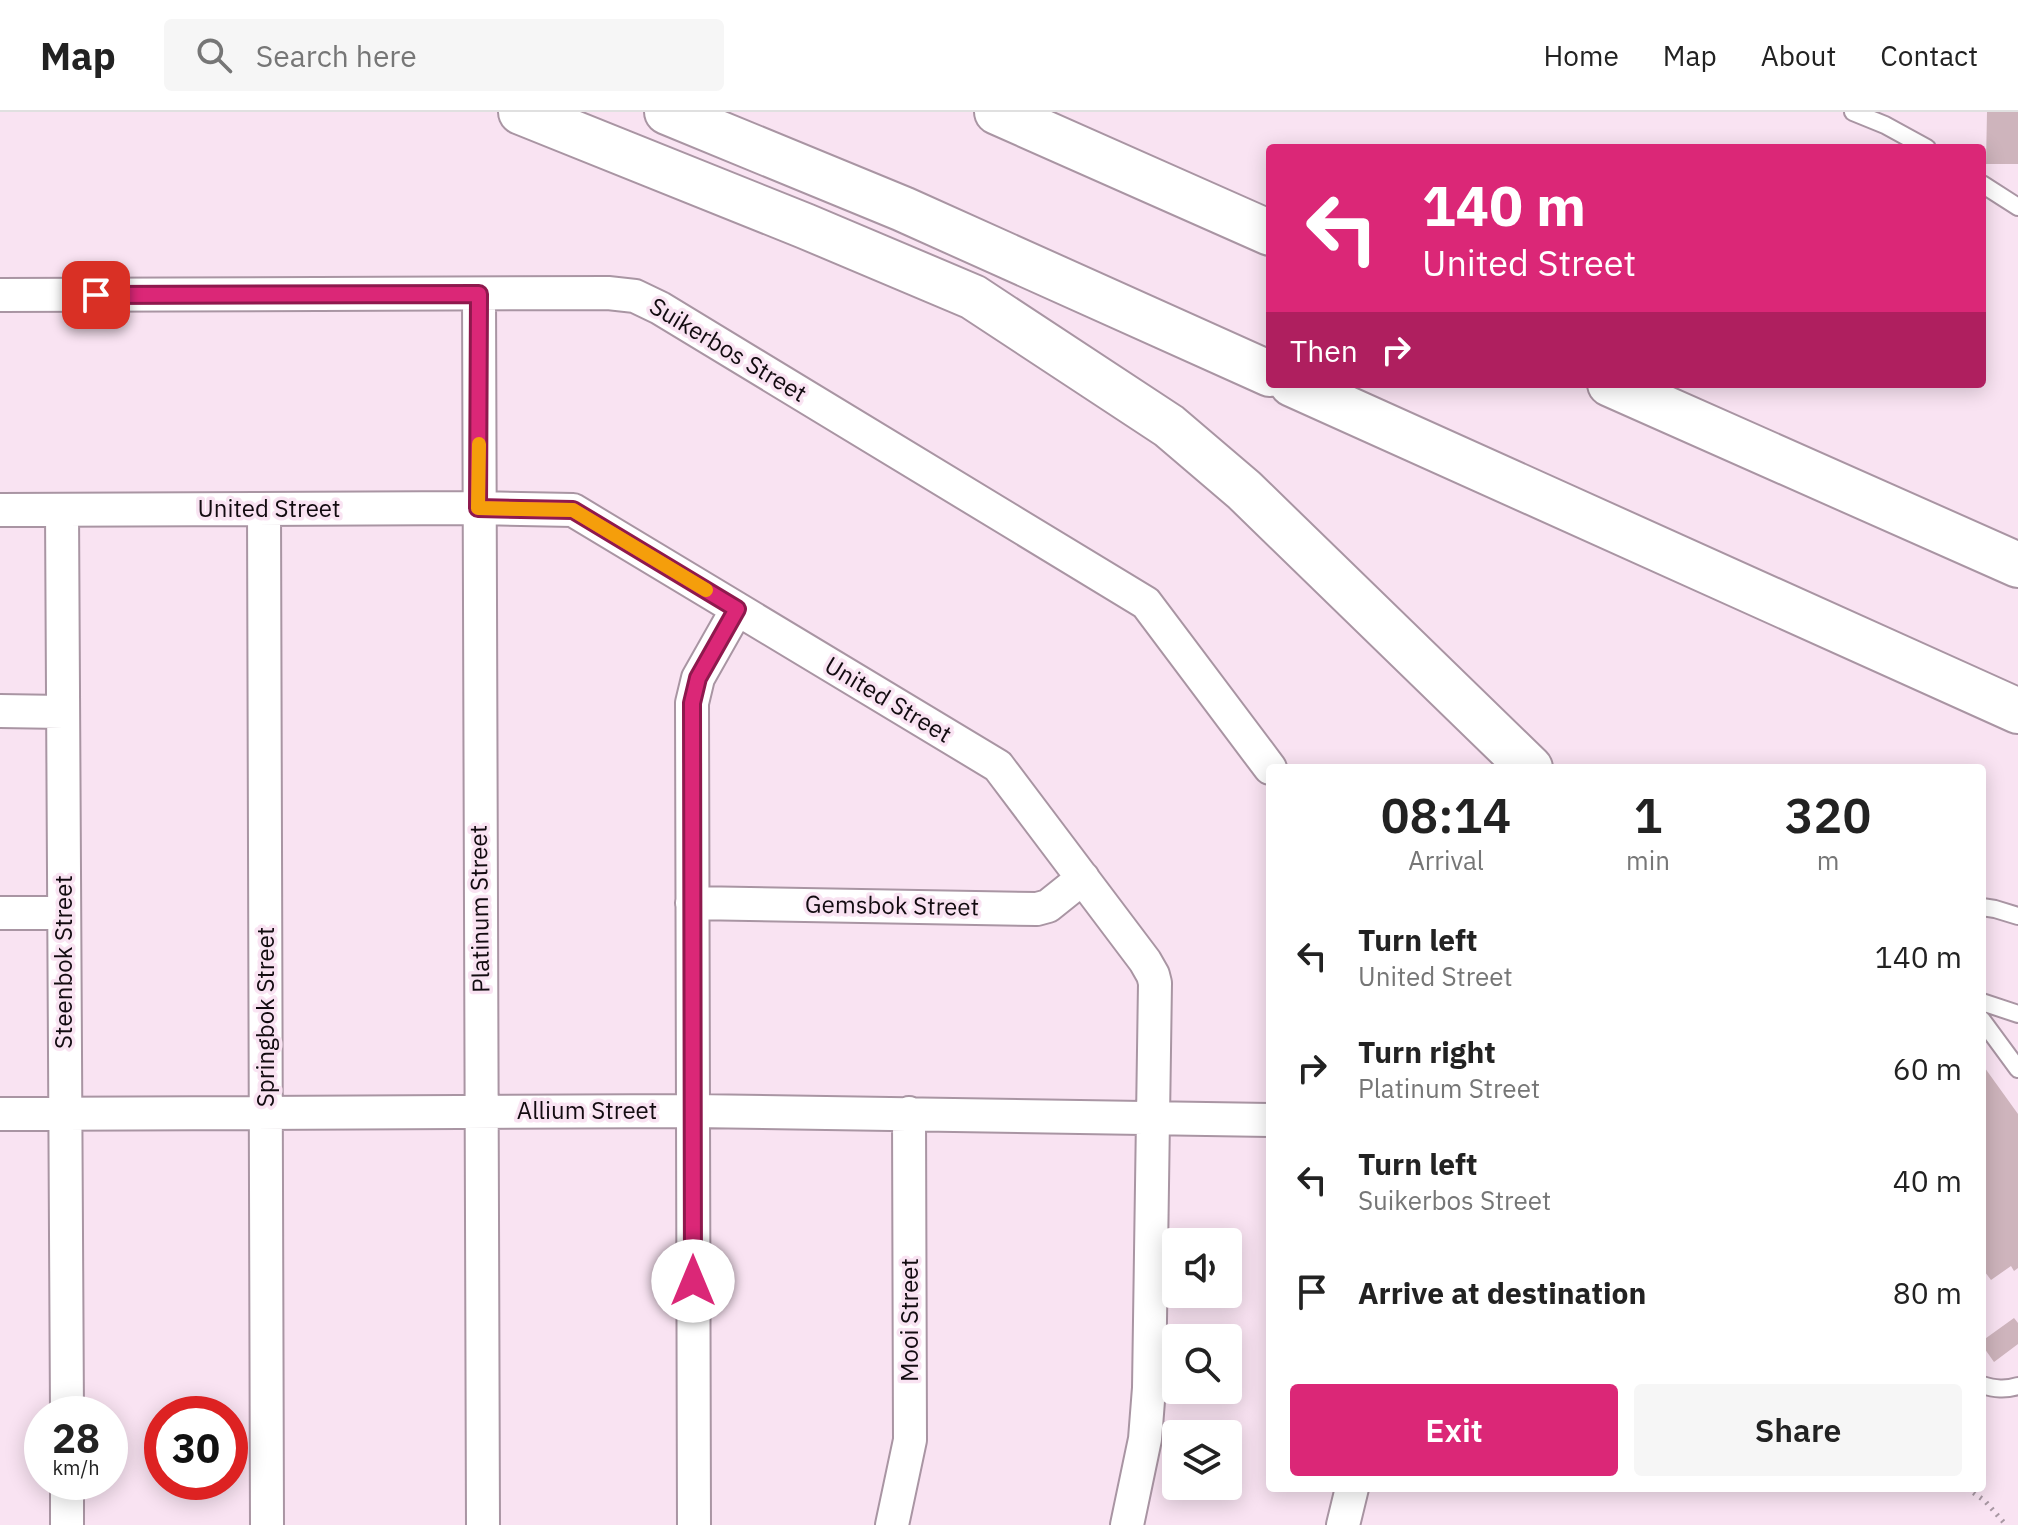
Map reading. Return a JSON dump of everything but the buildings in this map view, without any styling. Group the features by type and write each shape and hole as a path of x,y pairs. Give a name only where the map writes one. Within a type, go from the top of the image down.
{"highway":[{"path":"521,112 973,297 1169,426 1233,480 1526,764"},
{"path":"667,112 903,209 1266,372"},
{"path":"997,112 1266,231"},
{"path":"1301,388 2018,711"},
{"path":"1619,388 2018,565"}],"street":[{"name":"Platinum Street","path":"479,294 483,1525"},
{"name":"Suikerbos Street","path":"0,295 635,296 660,308 1146,603 1267,764"},
{"name":"Springbok Street","path":"264,509 267,1525"},
{"name":"United Street","path":"0,510 573,510 998,766 1145,961 1153,975 1156,992 1149,1388 1145,1439 1127,1525"},
{"name":"Steenbok Street","path":"62,510 67,1396"},
{"path":"694,1525 692,703 698,678 737,609"},
{"path":"0,711 63,712"},
{"name":"Gemsbok Street","path":"692,903 1037,909 1048,906 1083,878"},
{"path":"0,913 64,913"},
{"name":"Allium Street","path":"0,1114 693,1111 1266,1120"},
{"name":"Mooi Street","path":"892,1525 910,1440 909,1113"},
{"path":"1343,1525 1351,1492"},
{"path":"67,1500 67,1525"}],"lane":[{"path":"1853,112 1920,144"},
{"path":"1986,187 2018,207"},
{"path":"1986,908 2018,916"},
{"path":"1986,1003 2018,1014"},
{"path":"1986,1025 2018,1069"},
{"path":"1986,1386 2007,1389 2018,1386"}],"path":[{"path":"1973,1492 2006,1525"}],"slow traffic":[{"path":"479,444 478,508 573,510 706,590"}],"route":[{"path":"96,295 479,294 478,508 573,510 737,609 698,678 692,703 693,1281"}]}
